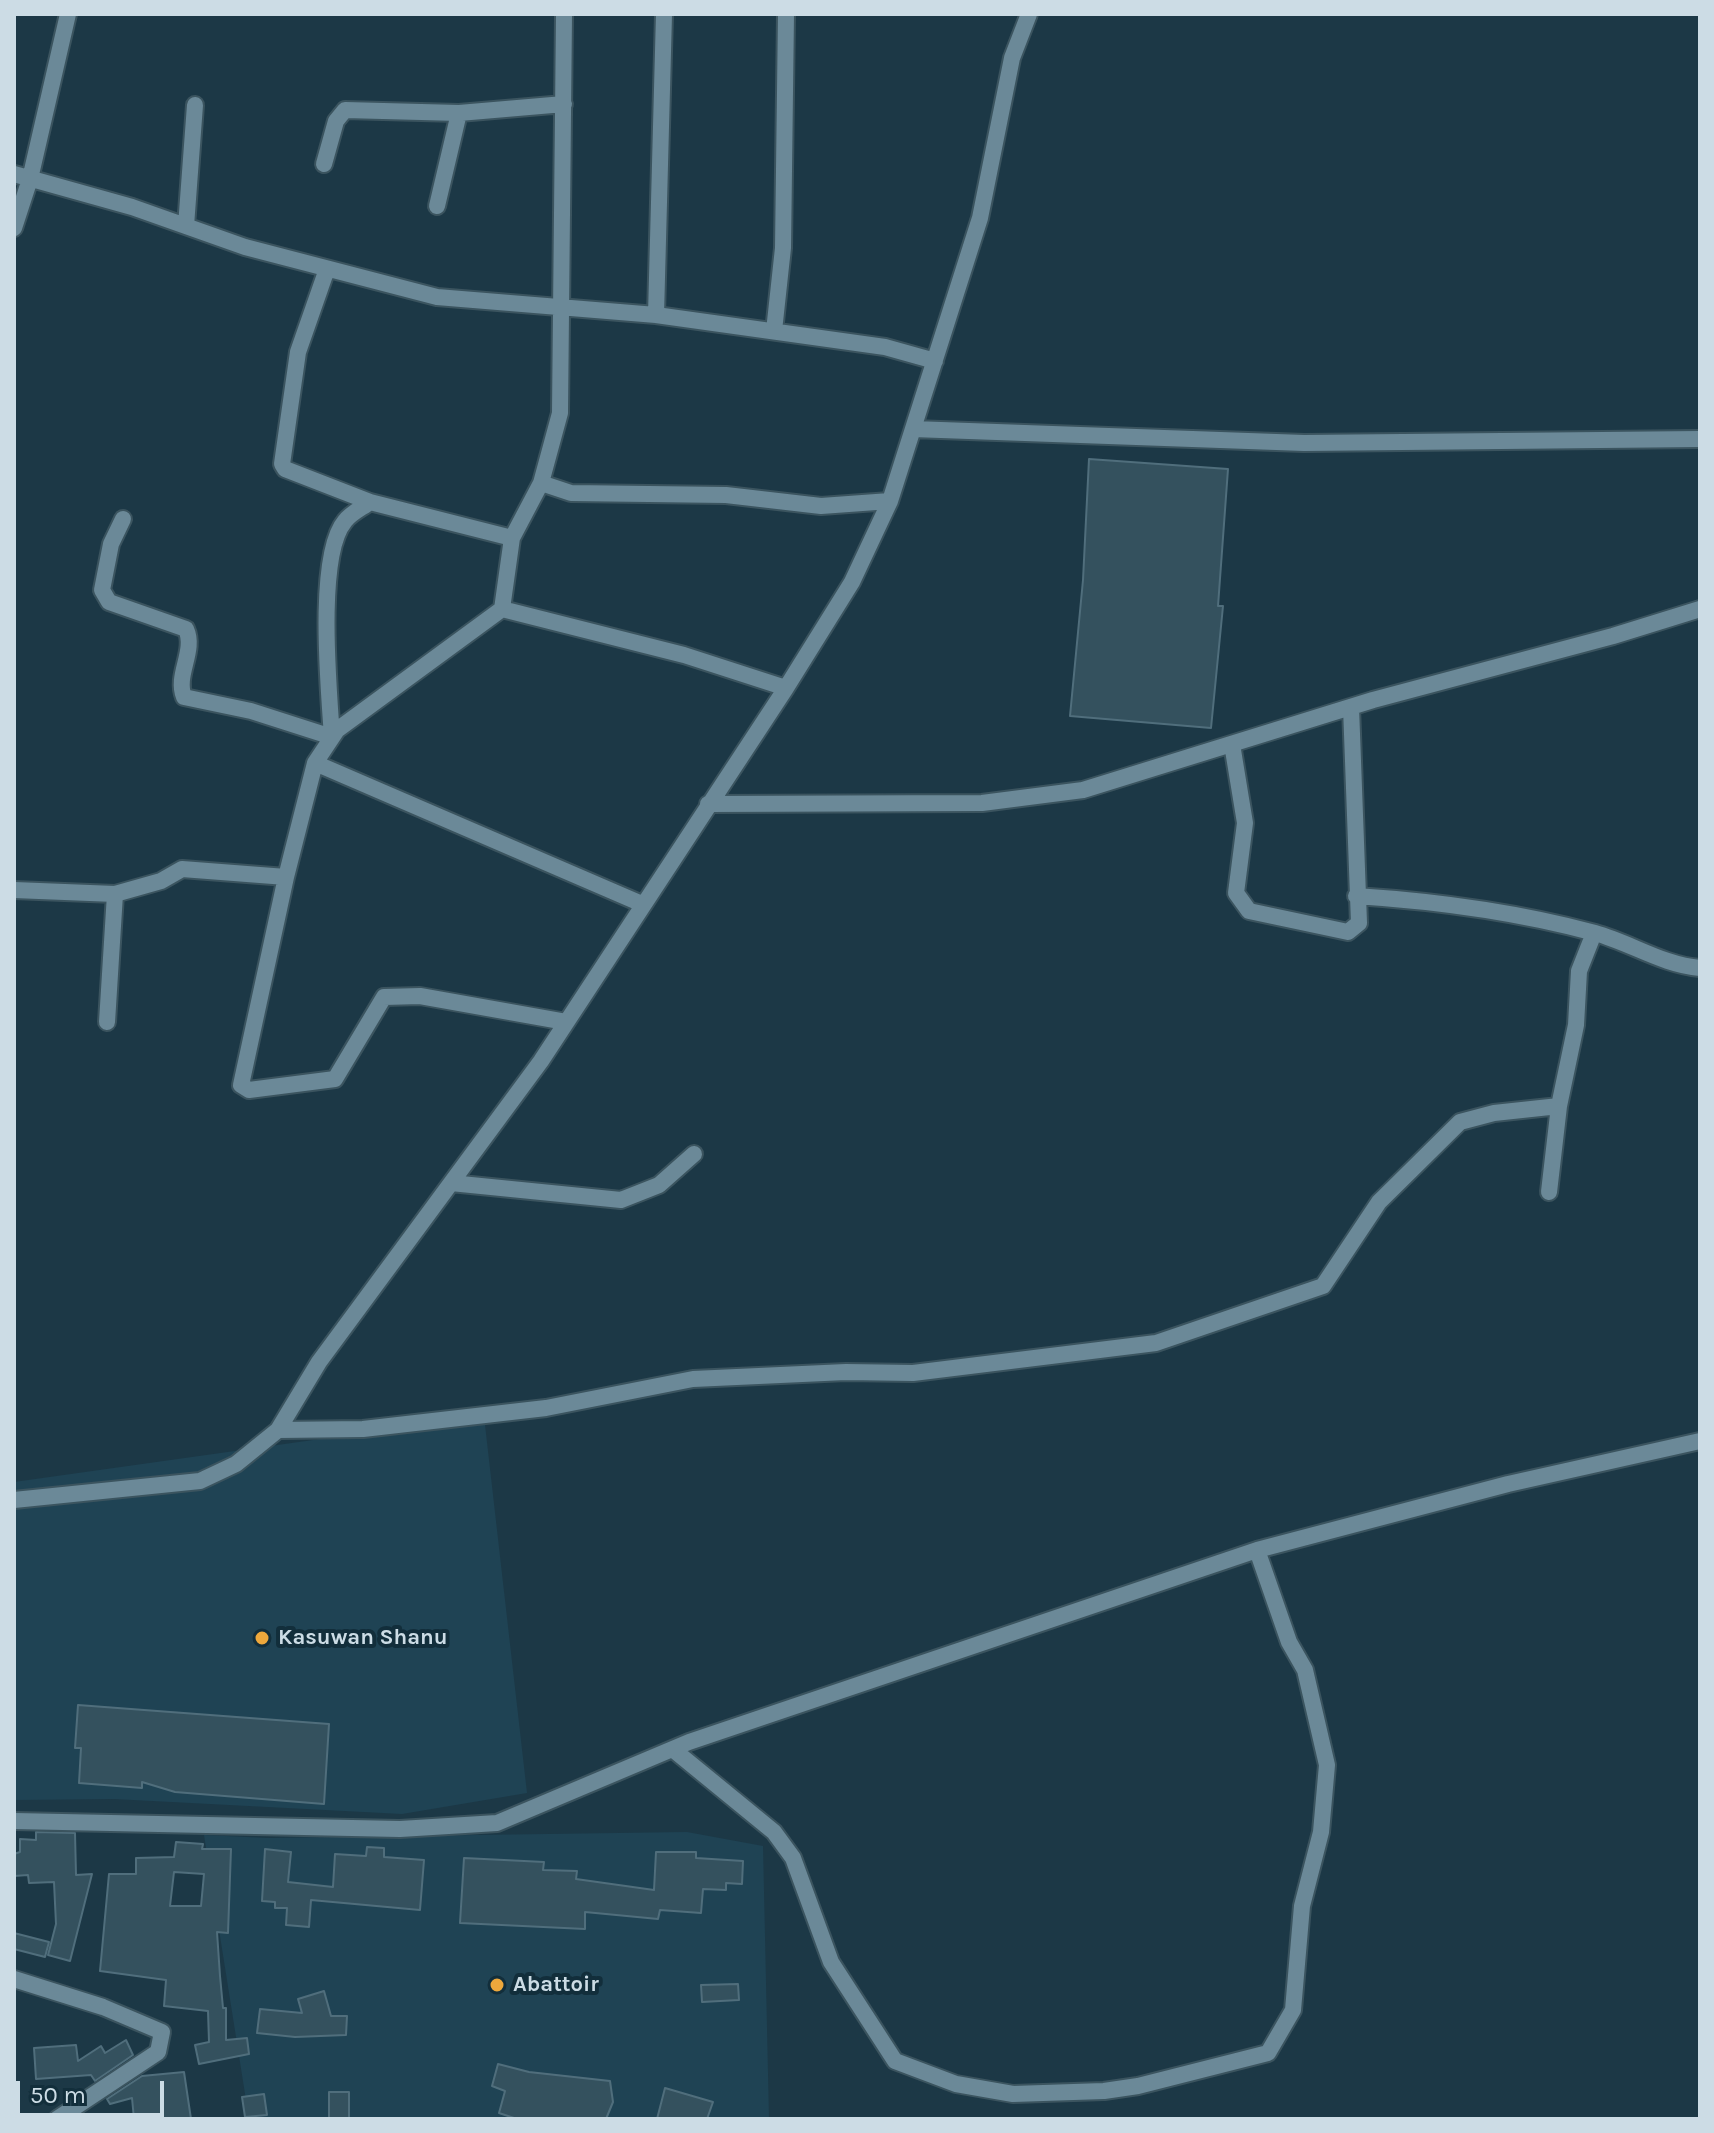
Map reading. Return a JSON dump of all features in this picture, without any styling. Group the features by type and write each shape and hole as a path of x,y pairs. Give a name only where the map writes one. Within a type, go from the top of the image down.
{"street":[{"path":"14,228 22,176 68,14"},
{"path":"564,14 564,305 560,413 541,483 512,538 502,609 332,737 315,763 243,1070 244,1088 335,1079 384,997 420,996 566,1022"},
{"path":"656,315 664,14"},
{"path":"774,331 783,248 786,14"},
{"path":"14,1500 200,1481 236,1464 278,1430 319,1362 566,1022 786,688 852,582 890,501 980,218 1012,58 1029,14"},
{"path":"324,164 336,121 345,110 459,113 564,104"},
{"path":"186,226 195,105"},
{"path":"437,206 459,113"},
{"path":"22,176 245,247 437,297 564,305 656,315 885,347 935,361"},
{"path":"327,269 298,352 282,464 293,474 370,502 512,538"},
{"path":"913,429 1304,443 1700,439"},
{"path":"541,483 571,493 726,495 821,506 890,501"},
{"path":"332,737 326,639 333,547 344,521 370,502"},
{"path":"123,519 111,544 102,590 109,602 186,629 190,639 182,686 184,697 251,711 332,737"},
{"path":"502,609 684,655 786,688"},
{"path":"708,804 982,803 1083,790 1351,707 1700,609"},
{"path":"1232,744 1245,823 1236,893 1249,911 1348,932 1359,923 1351,707"},
{"path":"315,763 642,904"},
{"path":"14,890 115,894 161,881 182,869 286,877"},
{"path":"107,1022 115,894"},
{"path":"1356,896 1421,900 1594,933 1679,966 1700,968"},
{"path":"1549,1192 1559,1106 1576,1025 1579,971 1594,933"},
{"path":"278,1430 363,1429 546,1408 693,1379 846,1372 913,1373 1156,1343 1323,1286 1379,1202 1460,1122 1494,1113 1559,1106"},
{"path":"451,1183 621,1200 659,1185 694,1154"},
{"path":"14,1821 400,1829 497,1823 675,1751 689,1742 1257,1550 1508,1484 1700,1441"},
{"path":"675,1751 774,1832 787,1849 831,1962 895,2061 956,2084 1013,2094 1104,2091 1138,2086 1268,2053 1293,2010 1302,1906 1321,1832 1327,1765 1305,1670 1289,1642 1257,1550"},
{"path":"14,1979 103,2007 162,2032 158,2052 57,2119"}],"shaded area":[{"name":"Kasuwan Shanu","path":"484,1416 527,1793 402,1814 114,1799 14,1800 14,1482"},
{"name":"Abattoir","path":"687,1832 763,1846 769,2119 249,2119 204,1835 268,1838"}],"building":[{"path":"1089,459 1228,469 1218,606 1223,606 1211,728 1070,716 1083,580"},
{"path":"78,1705 329,1724 324,1804 175,1792 142,1782 142,1788 79,1783 81,1748 75,1748"},
{"path":"36,1832 75,1833 76,1875 92,1874 70,1961 48,1955 56,1924 54,1882 29,1883 28,1875 14,1876 14,1854 20,1852 20,1839 36,1840"},
{"path":"176,1842 203,1844 202,1849 231,1849 228,1933 217,1932 220,1976 223,2008 226,2008 226,2040 247,2038 249,2054 199,2064 195,2045 209,2042 208,2011 164,2006 166,1980 100,1971 109,1874 136,1874 136,1858 174,1857","holes":["174,1872 204,1874 201,1906 170,1906"]},
{"path":"367,1847 384,1848 384,1857 424,1860 420,1910 311,1900 309,1927 286,1925 287,1908 275,1908 275,1902 262,1901 265,1849 291,1852 288,1882 333,1887 335,1854 366,1856"},
{"path":"656,1852 696,1852 696,1858 743,1861 742,1884 726,1883 726,1890 703,1889 701,1913 660,1910 658,1919 585,1912 585,1929 460,1923 464,1858 544,1862 543,1870 577,1871 576,1879 654,1890"},
{"path":"14,1933 49,1942 45,1957 14,1949"},
{"path":"738,1984 739,2000 702,2002 701,1985"},
{"path":"324,1991 331,2016 347,2016 346,2035 295,2037 257,2033 260,2009 302,2013 298,1999"},
{"path":"126,2040 133,2055 95,2081 91,2075 36,2079 34,2048 76,2045 78,2061 101,2046 105,2053"},
{"path":"498,2064 529,2072 610,2081 613,2102 606,2119 517,2119 499,2113 505,2091 492,2086"},
{"path":"184,2072 191,2119 134,2119 132,2098 110,2104 107,2099 142,2076"},
{"path":"665,2088 713,2102 707,2119 657,2119"},
{"path":"329,2092 349,2092 349,2119 329,2119"},
{"path":"264,2094 267,2115 245,2117 242,2097"}],"place":[{"name":"Kasuwan Shanu","path":"262,1638"},
{"name":"Abattoir","path":"497,1985"}]}
